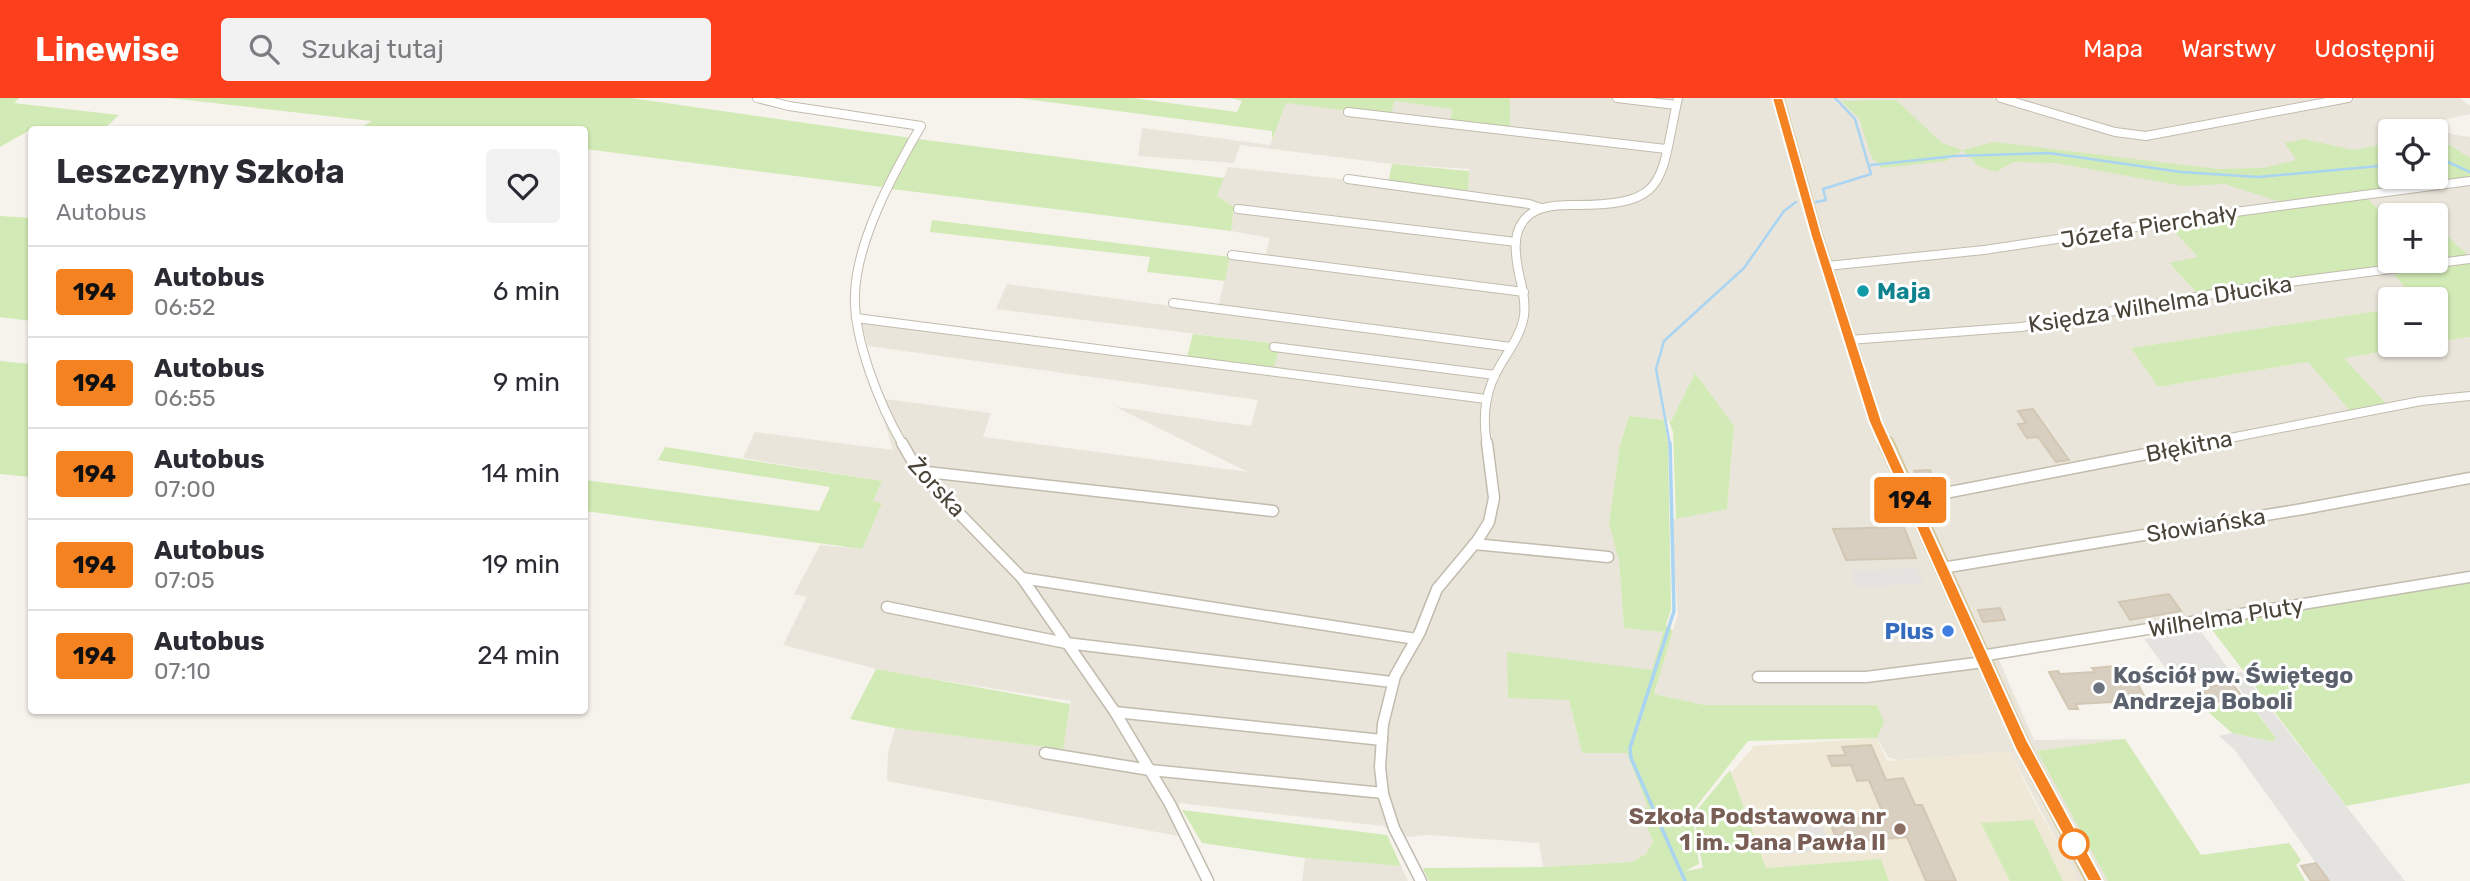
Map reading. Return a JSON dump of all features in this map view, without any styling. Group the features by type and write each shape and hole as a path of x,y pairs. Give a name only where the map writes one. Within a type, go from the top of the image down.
{"street":[{"name":"Żorska","path":"757,98 789,106 921,126 886,192 860,262 855,291 856,318 863,348 892,426 918,471 1022,578 1115,712 1196,852 1209,881"},
{"path":"1348,179 1529,204 1541,208 1611,206 1636,198 1650,190 1657,180 1677,102 1617,98"},
{"path":"1778,98 1871,412 2039,780 2094,881"},
{"path":"2002,99 2014,98"},
{"path":"2306,98 2314,104"},
{"path":"2002,99 2115,132 2146,136 2348,98"},
{"path":"1348,112 1666,149"},
{"name":"Józefa Pierchały","path":"1827,266 2036,244 2244,211 2470,181"},
{"path":"1421,881 1396,829 1383,793 1382,740 1392,682 1416,639 1437,587 1489,522 1493,504 1486,399 1494,375 1522,322 1524,292 1516,231 1522,221 1541,208"},
{"path":"1237,209 1516,242"},
{"path":"1232,255 1524,292"},
{"name":"Księdza Wilhelma Dłucika","path":"1849,340 2021,327 2266,285 2470,259"},
{"path":"1173,303 1511,347"},
{"path":"856,318 1486,399"},
{"path":"1274,347 1494,375"},
{"name":"Błękitna","path":"1912,503 1938,501 1945,493 2421,401 2470,396"},
{"path":"918,471 1273,511"},
{"name":"Słowiańska","path":"1941,568 2303,509 2470,478"},
{"path":"1474,544 1608,557"},
{"name":"Wilhelma Pluty","path":"1758,677 1866,677 2470,577"},
{"path":"1022,578 1416,639"},
{"path":"887,607 1066,643 1392,682"},
{"path":"1115,712 1382,740"},
{"path":"1045,753 1150,770 1383,793"}],"shaded area":[{"path":"1510,98 2460,98 2470,106 2470,114 2448,119 2378,119 2378,189 2448,189 2448,133 2470,137 2470,257 2448,237 2448,203 2378,203 2378,209 2367,198 2169,225 2199,258 2169,264 2201,297 2393,273 2404,287 2378,287 2378,311 2131,348 2158,387 2378,353 2378,357 2448,357 2448,340 2470,337 2470,582 1998,658 2034,740 2125,739 2201,855 2289,843 2301,860 2296,865 2305,881 2078,881 2010,752 1898,760 1888,757 1877,738 1884,722 1704,705 1654,694 1678,614 1670,520 1727,509 1734,426 1695,373 1671,421 1629,416 1620,445 1609,523 1619,561 1624,628 1663,632 1652,671 1507,653 1569,700 1582,753 1627,753 1649,807 1639,809 1653,840 1646,854 1632,862 1543,867 1539,843 1427,835 1407,837 1383,826 1179,803 1183,837 887,781 888,753 895,728 1062,749 1071,701 889,672 783,645 807,597 794,594 820,545 862,549 881,503 872,502 882,481 743,458 755,432 893,450 877,398 991,413 983,437 1248,472 1116,407 1251,426 1258,400 868,346 861,321 1273,370 1278,351 1269,350 1269,343 996,309 1007,284 1217,312 1230,257 1265,256 1270,238 1231,231 1234,207 1217,196 1228,167 1468,193 1469,169 1392,164 1240,145 1234,163 1138,156 1142,128 1270,145 1286,103 1391,115 1394,101 1452,109 1450,123 1509,106"},
{"path":"1917,568 1923,584 1857,587 1851,571"},
{"path":"2200,630 2228,668 2172,677 2144,639"},
{"path":"2242,672 2405,881 2329,881 2234,749 2219,736 2232,733 2273,742 2276,738 2229,674"},
{"name":"Szkoła Podstawowa nr 1 im. Jana Pawła II","path":"1877,738 1887,761 2010,752 2078,881 1889,881 1880,859 1766,868 1731,773 1754,746"},
{"path":"1820,819 1831,850 1783,854 1779,842 1803,839 1796,821"},
{"path":"1305,858 1401,866 1408,881 1302,881"}],"green space":[{"path":"0,98 19,98 14,103 119,115 107,126 28,126 28,131 0,147"},
{"path":"169,98 631,98 911,138 882,187 588,149 588,126 363,126 372,121"},
{"path":"1018,98 1132,98 1237,112 1242,101 1230,98 1510,98 1510,131 1450,123 1452,109 1394,101 1391,116 1286,103 1272,140 1272,131"},
{"path":"1896,100 1942,143 1963,150 1946,161 1882,168 1872,158 1859,118 1841,101"},
{"path":"918,139 1224,178 1217,196 1234,207 1231,231 892,189"},
{"path":"2304,139 2353,150 2378,145 2378,189 2383,189 2281,202 2225,184 2184,186 2056,163 2013,162 1996,172 1978,166 1963,150 1994,142 2217,169 2263,168 2296,160 2285,143"},
{"path":"2448,144 2470,158 2470,178 2448,181"},
{"path":"1392,164 1469,171 1468,194 1388,183"},
{"path":"2367,198 2378,209 2378,268 2197,293 2169,263 2198,257 2168,225"},
{"path":"0,216 28,218 28,321 0,317"},
{"path":"932,220 1230,257 1225,281 1147,272 1150,257 930,232"},
{"path":"2448,237 2468,255 2448,258"},
{"path":"2470,263 2470,337 2448,340 2448,287 2404,287 2393,273 2448,273 2448,266"},
{"path":"2378,311 2378,352 2344,358 2387,405 2353,414 2308,362 2158,387 2131,348"},
{"path":"1193,334 1270,343 1269,350 1279,351 1273,371 1186,360"},
{"path":"0,361 28,364 28,477 0,474"},
{"path":"1695,373 1734,426 1727,509 1676,519 1673,432 1669,421"},
{"path":"1629,416 1664,420 1668,443 1671,609 1666,625 1673,631 1654,694 1704,705 1877,705 1884,722 1877,738 1748,741 1692,812 1699,864 1685,871 1703,868 1693,815 1730,770 1766,868 1881,859 1889,881 1429,881 1423,868 1543,867 1632,862 1646,854 1653,841 1639,808 1648,807 1627,753 1582,753 1569,700 1508,698 1507,652 1652,670 1663,632 1624,628 1619,561 1609,523 1620,445"},
{"path":"665,447 882,481 873,501 882,503 862,549 588,511 588,480 819,511 830,487 658,460"},
{"path":"2470,581 2470,783 2346,806 2207,623"},
{"path":"876,669 1070,704 1063,749 895,728 850,719"},
{"path":"2247,700 2276,738 2273,742 2232,733 2205,709"},
{"path":"2125,739 2201,855 2289,843 2301,860 2296,865 2305,881 2108,881 2037,751"},
{"path":"1182,810 1387,835 1401,866 1305,858 1202,843"},
{"path":"2033,820 2063,881 2010,881 1981,823"}],"building":[{"path":"2033,409 2069,460 2056,462 2038,437 2027,438 2018,424 2026,423 2018,411"},
{"path":"1930,470 1938,489 1936,492 1923,492 1914,471"},
{"path":"1904,527 1916,558 1846,560 1833,529"},
{"path":"2169,594 2181,611 2130,620 2119,602"},
{"path":"2000,608 2005,620 1983,622 1978,610"},
{"name":"Kościół pw. Świętego Andrzeja Boboli","path":"2127,665 2150,706 2116,708 2113,702 2076,704 2078,709 2069,709 2049,672 2095,672 2092,668"},
{"path":"2232,683 2243,698 2211,703 2201,688"},
{"path":"1871,745 1886,780 1903,778 1915,805 1922,805 1956,881 1926,881 1907,837 1838,843 1827,815 1846,814 1849,819 1884,816 1869,780 1857,781 1851,765 1832,766 1828,756 1846,755 1842,747"},
{"path":"2316,863 2329,881 2311,881 2301,866"}],"waterway":[{"path":"1816,202 1826,200 1823,189 1871,174 1855,119 1835,98"},
{"path":"1871,165 1955,156 2049,153 2181,172 2258,177 2378,166"},
{"path":"2448,162 2470,172"},
{"path":"1670,445 1656,369 1664,341 1744,268 1784,211 1796,202"},
{"path":"1670,443 1674,611 1630,748 1631,758 1685,881"}],"bus line":[{"name":"194","path":"1778,98 1816,236 1875,422 2022,745 2094,881"}],"place":[{"name":"Maja","path":"1863,291"},
{"name":"Plus","path":"1948,631"},
{"name":"Kościół pw. Świętego Andrzeja Boboli","path":"2099,688"},
{"name":"Szkoła Podstawowa nr 1 im. Jana Pawła II","path":"1900,829"}]}
